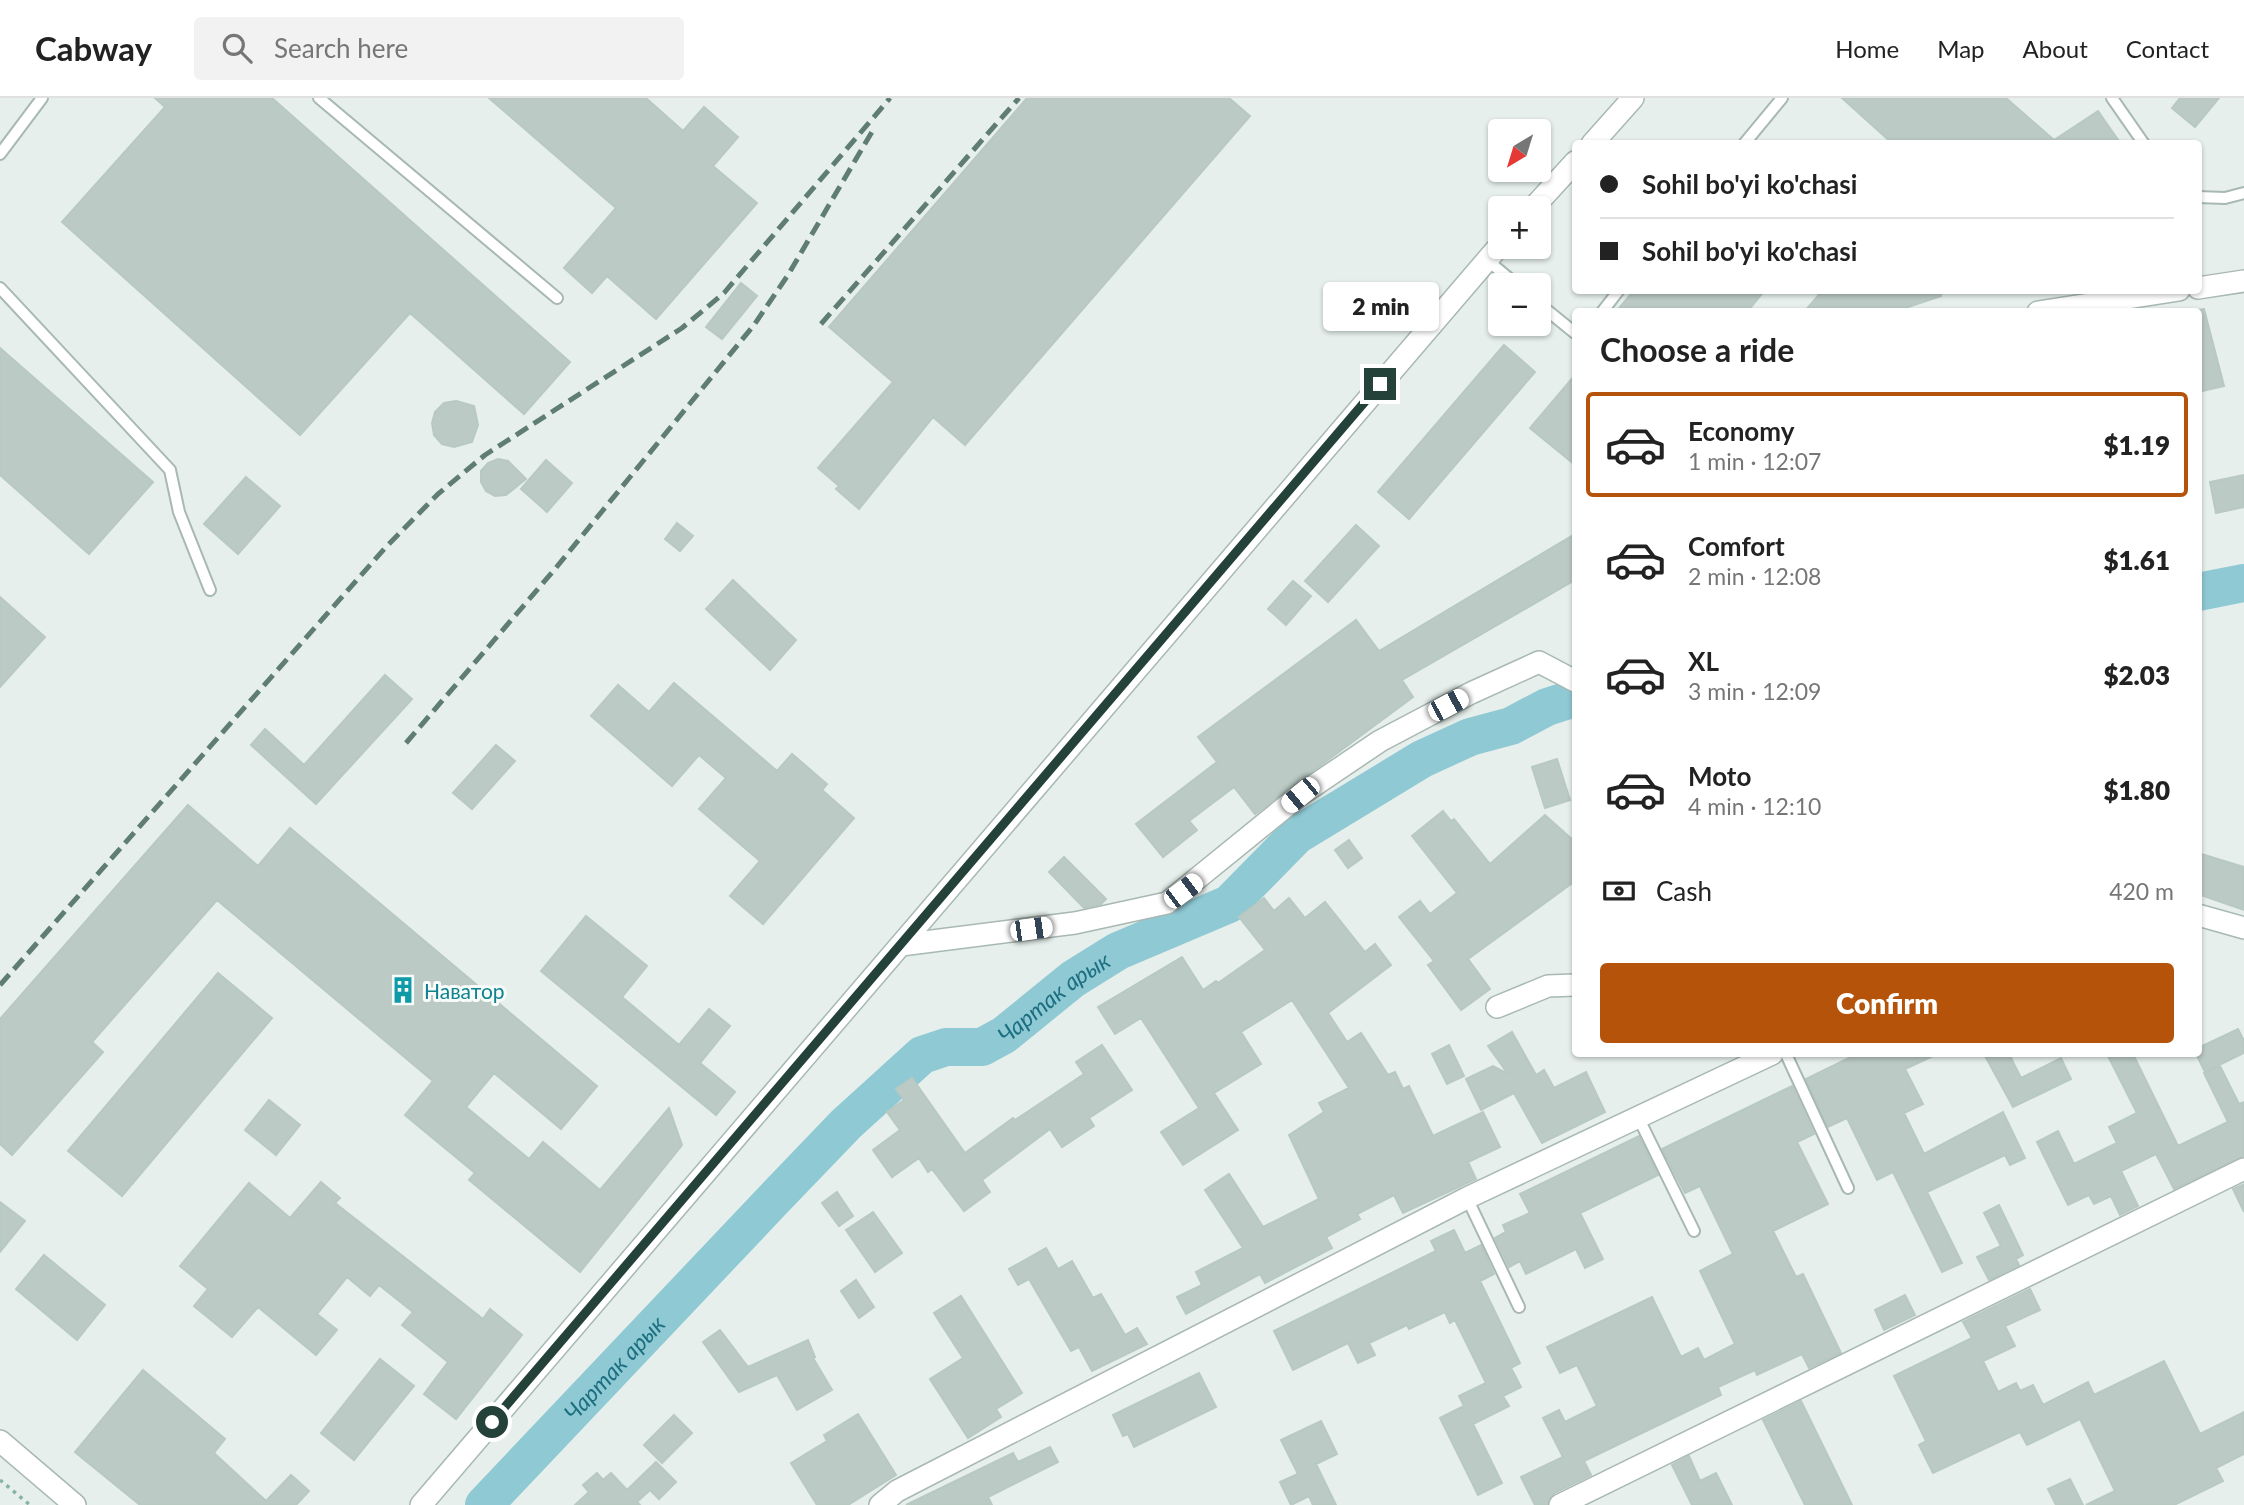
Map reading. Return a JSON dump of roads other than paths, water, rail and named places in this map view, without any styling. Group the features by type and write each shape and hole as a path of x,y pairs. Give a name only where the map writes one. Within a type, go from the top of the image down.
{"street":[{"path":"1596,140 1633,98"},
{"path":"1544,196 1572,165"},
{"path":"421,1505 1488,258"},
{"path":"2202,287 2244,281"},
{"path":"2064,308 2153,294"},
{"path":"901,945 1075,923 1167,903 1300,795 1380,741 1471,693 1539,662 1572,679"},
{"path":"2202,916 2244,928"},
{"path":"1497,1007 1548,986 1572,985"},
{"path":"880,1505 897,1491 1467,1198 1766,1057"},
{"path":"1560,1505 2244,1169"},
{"path":"0,1441 75,1505"}],"lane":[{"path":"0,154 42,98"},
{"path":"318,98 557,298"},
{"path":"1747,140 1782,98"},
{"path":"2112,98 2141,140"},
{"path":"2202,197 2225,198 2244,193"},
{"path":"0,288 170,470 179,512 210,590"},
{"path":"1605,308 1616,294"},
{"path":"1551,314 1572,331"},
{"path":"1787,1057 1848,1188"},
{"path":"1639,1117 1694,1231"},
{"path":"1467,1198 1519,1307"}],"waterway":[{"name":"Чартак арык","path":"2202,591 2244,583"},
{"name":"Чартак арык","path":"484,1505 846,1124 922,1055 946,1047 982,1047 1004,1035 1073,979 1118,951 1229,904 1297,835 1422,759 1470,737 1511,726 1547,707 1572,699"}],"railway":[{"path":"0,985 385,548 438,494 485,455 682,328 724,293 890,98"},
{"path":"821,324 1019,98"},
{"path":"406,743 555,569 754,325 788,275 873,130"}],"place":[{"name":"Наватор","path":"403,990"}]}
